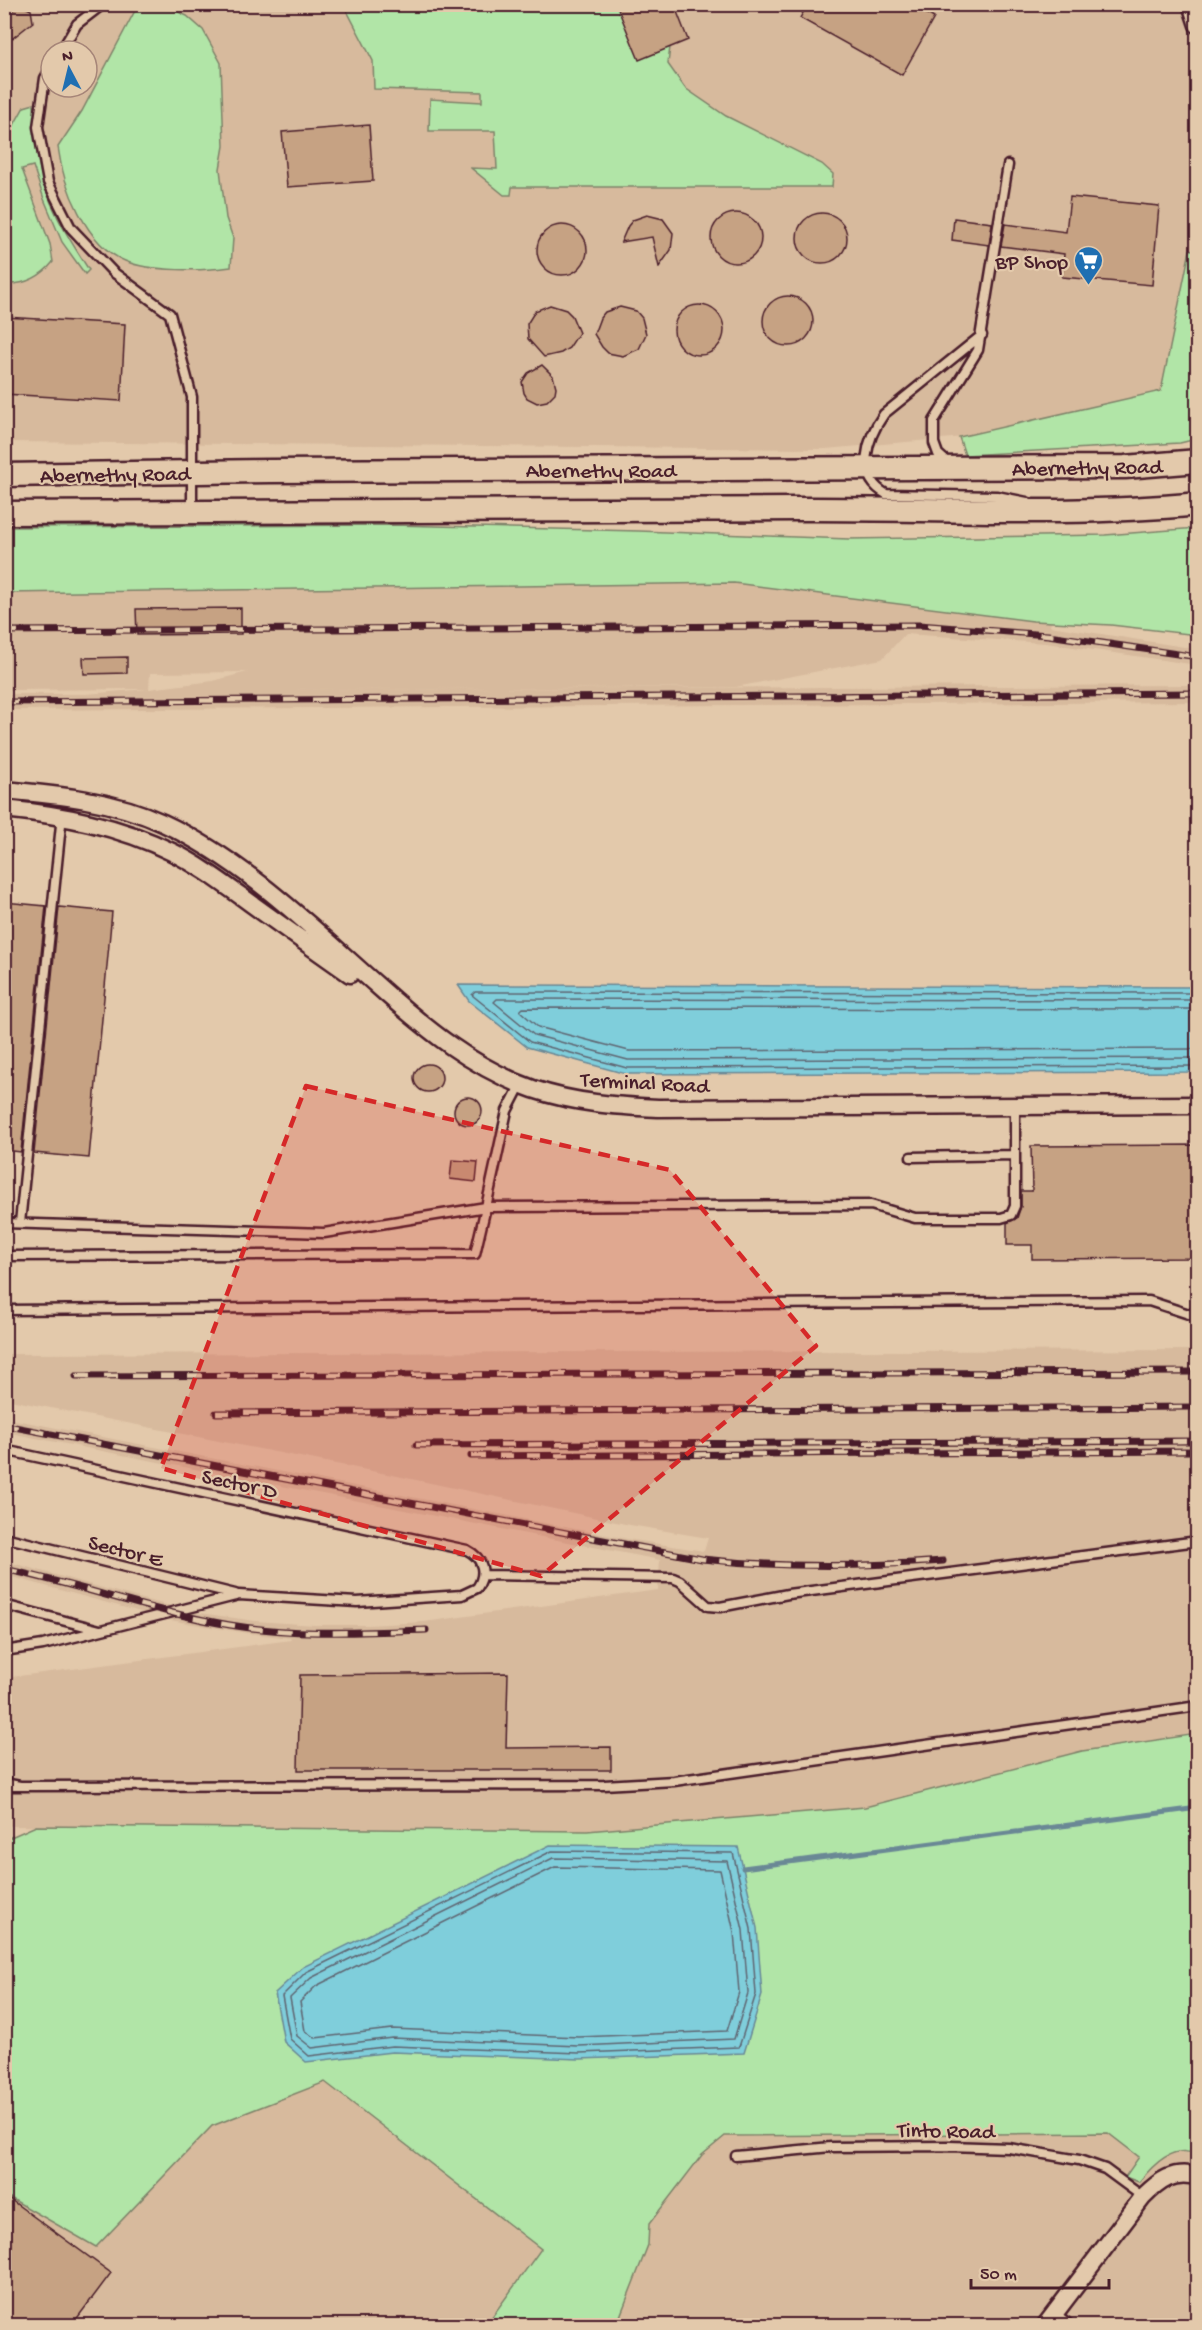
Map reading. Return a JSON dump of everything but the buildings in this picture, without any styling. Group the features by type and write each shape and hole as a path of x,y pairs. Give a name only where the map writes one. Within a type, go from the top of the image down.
{"main road":[{"name":"Abernethy Road","path":"4,475 967,468 1162,465 1197,458"},
{"name":"Abernethy Road","path":"4,513 848,508 1066,510 1197,504"}],"street":[{"path":"1191,4 1197,25"},
{"name":"Terminal Road","path":"4,790 85,799 115,806 162,822 186,835 218,853 243,872 313,929 428,1030 459,1052 497,1074 566,1098 612,1106 658,1108 1197,1105"},
{"path":"4,809 62,815 122,831 182,857 225,885 428,1030"},
{"path":"1050,2319 1143,2197 1159,2181 1177,2173 1197,2177"}],"lane":[{"path":"68,39 77,24 103,4"},
{"path":"42,99 38,127 48,182 71,228 113,272 170,314 192,397 192,512"},
{"path":"967,468 943,460 934,443 932,430 939,410 978,350 1008,165"},
{"path":"982,335 884,414 869,441 866,457 867,468 877,489 886,494 997,495 1066,510"},
{"path":"20,1224 62,815"},
{"path":"4,1256 475,1254 507,1111 521,1084"},
{"path":"4,1223 324,1233 486,1206 871,1205 915,1218 1001,1218 1011,1215 1015,1206 1015,1106"},
{"path":"911,1157 1015,1155"},
{"path":"4,1310 1149,1301 1197,1317"},
{"name":"Sector D","path":"4,1450 467,1550 474,1553 479,1560 483,1575"},
{"name":"Sector E","path":"4,1537 239,1595"},
{"path":"4,1651 43,1645 239,1595 357,1602 462,1595 477,1588 483,1575 673,1578 680,1581 708,1606 720,1607 788,1594 1197,1541"},
{"path":"4,1605 100,1630"},
{"path":"4,1784 20,1786 604,1785 674,1781 1197,1706"},
{"name":"Tinto Road","path":"736,2156 831,2147 1009,2148 1079,2160 1105,2169 1143,2197"},
{"path":"1050,2319 1071,2325"}],"highlighted area":[{"path":"306,1086 670,1170 816,1346 541,1576 161,1468"}],"shaded area":[{"path":"5,5 1197,5 1197,249 1190,250 1161,391 976,436 825,449 5,442"},
{"path":"1070,540 1050,626 1197,649 1197,665 1046,643 905,634 882,659 736,687 269,690 1197,685 1197,702 5,710 5,694 86,694 148,689 5,690 4,543","holes":["247,672 213,681 149,689 150,673"]},
{"path":"1197,1350 1197,1734 1082,1751 865,1807 587,1831 5,1826 4,1678 291,1640 290,1638 170,1620 5,1575 5,1561 200,1613 255,1621 315,1625 368,1625 424,1622 658,1590 660,1560 5,1432 5,1418 627,1539 704,1551 708,1538 630,1525 397,1476 5,1399 5,1354"},
{"path":"325,2082 541,2250 486,2325 5,2325 4,2195 96,2247 212,2126"},
{"path":"1108,2133 1140,2158 1139,2182 1153,2165 1166,2156 1180,2152 1197,2155 1197,2325 613,2326 619,2319 648,2245 649,2224 702,2155 725,2136"}],"green space":[{"path":"138,5 164,5 187,16 203,30 221,63 224,146 220,169 226,218 233,238 231,267 192,270 136,265 111,253 88,228 71,196 58,147 88,99 99,99 99,79"},
{"path":"344,5 616,5 670,47 668,64 685,88 726,116 822,164 833,174 832,187 512,187 511,195 504,195 471,168 497,169 495,131 429,131 430,99 482,102 482,92 374,89 373,61"},
{"path":"34,104 37,153 41,175 51,204 89,270 85,274 62,242 33,166 22,169 50,244 53,262 32,279 5,284 4,143 24,107"},
{"path":"1197,249 1197,439 1180,443 965,455 959,437 1161,391 1190,250"},
{"path":"393,525 849,539 1105,535 1197,528 1197,635 1111,625 1033,621 734,583 5,593 5,527"},
{"path":"1197,1734 1197,2155 1188,2152 1172,2154 1157,2163 1139,2182 1125,2177 1139,2157 1108,2133 725,2136 702,2155 649,2224 648,2245 619,2319 613,2325 486,2325 541,2249 325,2082 212,2126 96,2247 5,2195 4,1840 36,1826 587,1831 865,1807 1082,1751"}],"water":[{"path":"458,985 1197,987 1197,1072 626,1074 527,1047 469,1001"},
{"path":"550,1845 738,1847 757,1928 762,1995 744,2053 579,2059 392,2052 306,2062 284,2042 275,1993 303,1967"}],"waterway":[{"path":"743,1868 1198,1808"}],"railway":[{"path":"4,631 919,625 1048,635 1198,657"},
{"path":"4,702 1198,693"},
{"path":"76,1376 1198,1372"},
{"path":"216,1413 1198,1407"},
{"path":"4,1425 702,1559 822,1566 943,1561"},
{"path":"416,1445 1198,1441"},
{"path":"471,1456 1198,1451"},
{"path":"4,1569 201,1620 230,1625 303,1632 426,1630"}],"place":[{"name":"BP Shop","path":"1089,286"}]}
